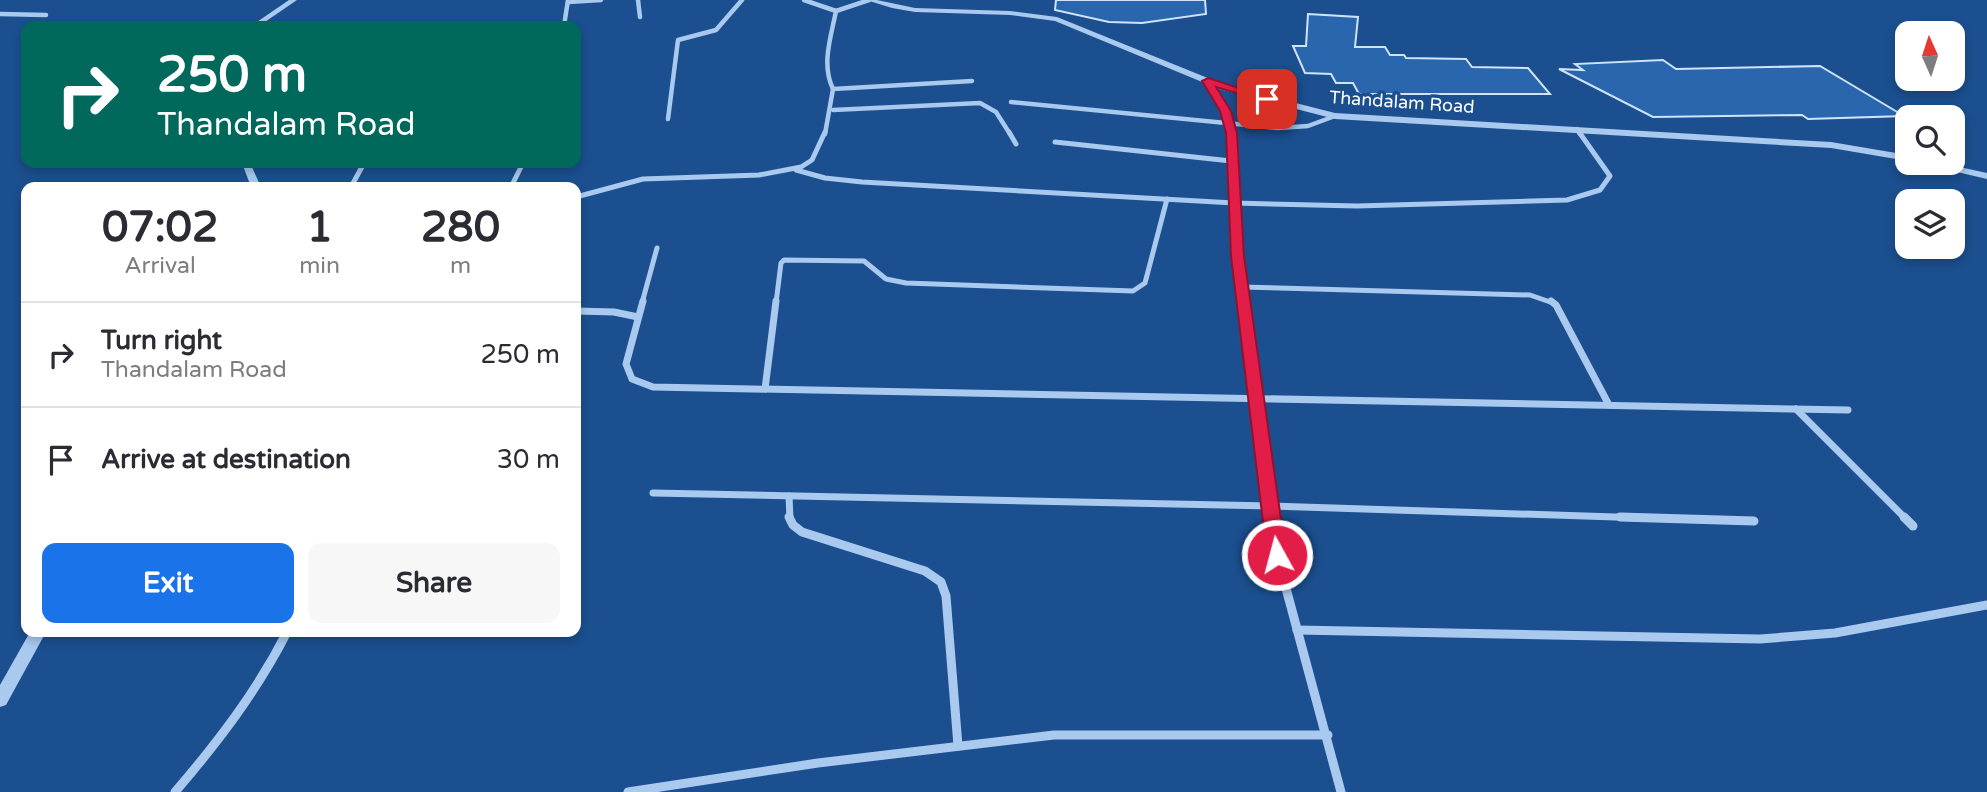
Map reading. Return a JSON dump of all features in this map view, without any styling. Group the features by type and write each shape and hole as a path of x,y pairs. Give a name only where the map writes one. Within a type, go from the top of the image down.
{"street":[{"path":"262,21 294,0"},
{"path":"565,21 568,1 601,0"},
{"path":"638,0 639,16"},
{"path":"668,119 678,40 716,30 741,0"},
{"path":"804,0 836,11 869,0"},
{"name":"Thandalam Road","path":"869,0 894,9 1038,15 1057,19 1208,81 1335,116 1831,145 1895,156"},
{"path":"581,196 640,180 673,176 776,174 796,170 812,160 833,110 833,89 828,81 827,64 836,11"},
{"path":"0,14 46,15"},
{"path":"1208,81 1226,111 1229,124 1241,287 1277,555 1328,735 1341,792"},
{"path":"833,89 972,82"},
{"path":"1012,102 1229,124 1304,127 1319,124 1335,116"},
{"path":"833,110 980,103 996,112 1016,144"},
{"path":"796,170 825,178 862,182 1234,203 1357,206 1567,200 1600,190 1610,176 1577,129"},
{"path":"1055,142 1231,161"},
{"path":"1965,172 1987,177"},
{"path":"765,389 781,263 784,260 864,261 886,279 896,282 1133,291 1145,282 1167,199"},
{"path":"657,248 626,364 632,379 653,387 1847,410"},
{"path":"1241,287 1530,295 1547,299 1556,305 1609,405"},
{"path":"581,311 614,312 638,317"},
{"path":"1796,409 1913,526"},
{"path":"653,493 1271,506 1754,521"},
{"path":"789,496 788,518 792,526 802,532 925,571 941,582 946,596 957,746"},
{"path":"1297,630 1760,639 1835,633 1987,605"},
{"path":"0,700 35,637"},
{"path":"175,792 205,758 239,710 284,637"},
{"path":"628,792 818,763 1054,735 1328,735"}],"building":[{"path":"1056,0 1205,0 1206,14 1142,23 1109,22 1055,10"},
{"path":"1308,14 1358,17 1355,47 1385,47 1390,55 1404,55 1406,58 1466,59 1472,67 1528,68 1550,94 1359,94 1353,83 1336,83 1331,74 1305,73 1293,46 1306,46"},
{"path":"1663,60 1676,69 1820,66 1895,111 1895,116 1808,119 1802,115 1653,117 1559,69 1583,70 1575,64"}],"route":[{"path":"1267,99 1208,81 1226,111 1231,133 1237,256 1277,555"}]}
